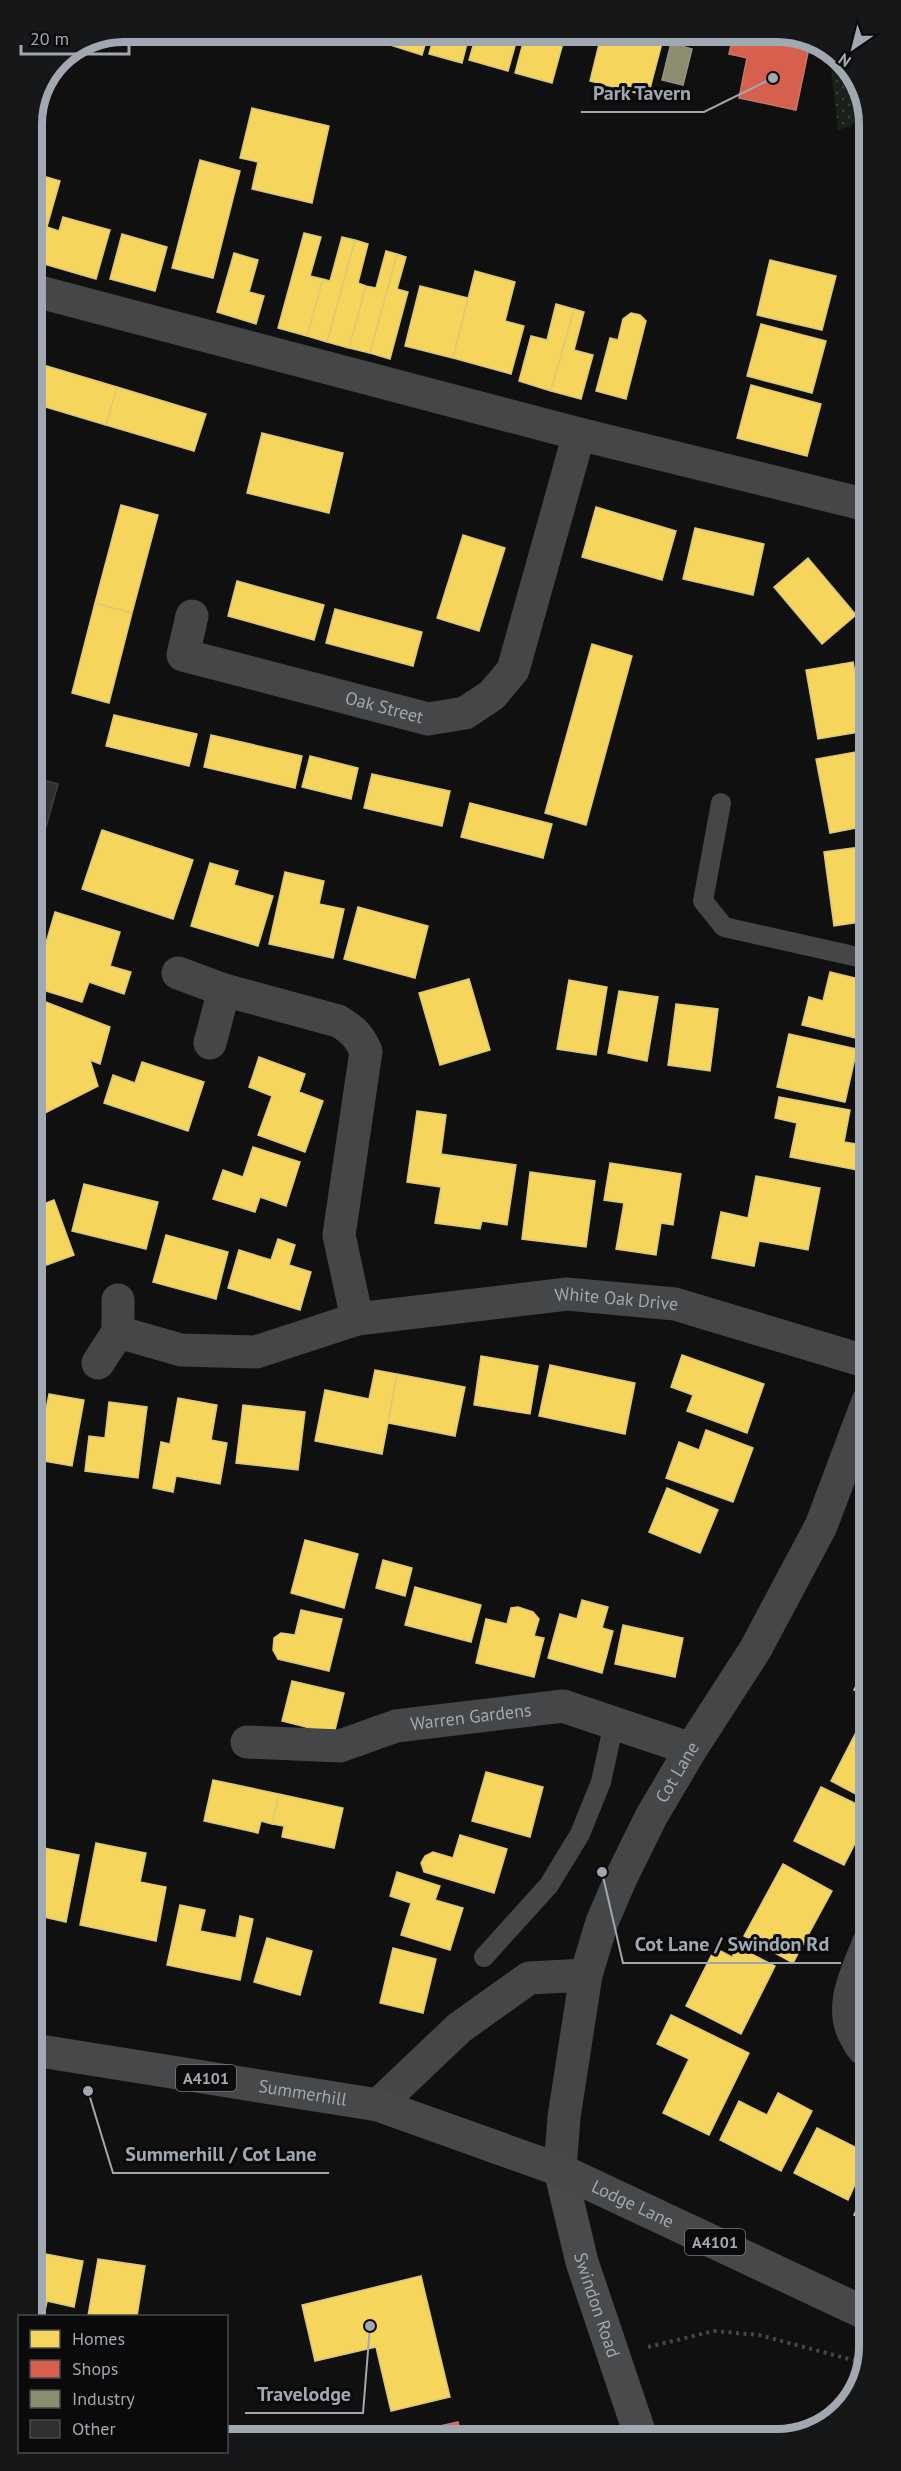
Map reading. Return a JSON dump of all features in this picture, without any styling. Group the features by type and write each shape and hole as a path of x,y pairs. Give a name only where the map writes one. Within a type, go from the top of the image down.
{"main road":[{"name":"Summerhill","path":"42,2051 378,2105 560,2170"},
{"name":"Lodge Lane","path":"560,2170 859,2309"},
{"name":"Swindon Road","path":"560,2170 582,2262 638,2429"}],"street":[{"path":"42,293 579,434 859,503"},
{"name":"Oak Street","path":"192,616 183,655 428,719 465,713 492,695 513,670 579,434"},
{"path":"178,973 224,990 338,1021 352,1029 360,1038 366,1051 339,1235 357,1319"},
{"path":"210,1043 224,990"},
{"name":"White Oak Drive","path":"98,1363 118,1316 181,1350 256,1352 357,1319 567,1294 675,1304 859,1359"},
{"name":"Cot Lane","path":"560,2170 564,2117 586,1975 602,1922 651,1817 691,1749 755,1650 821,1526 859,1425"},
{"name":"Warren Gardens","path":"247,1742 340,1746 396,1726 563,1706 691,1749"},
{"path":"859,1967 849,1993 850,2028 859,2042"},
{"path":"378,2105 459,2028 529,1978 586,1975"}],"lane":[{"path":"721,803 703,902 724,927 859,957"},
{"path":"484,1957 549,1885 580,1834 601,1782 614,1723"}],"path":[{"path":"615,2355 714,2331 759,2335 857,2361"}],"shaded area":[{"path":"832,78 845,78 853,92 858,118 851,126 838,130"}],"building: Homes":[{"path":"384,42 426,42 422,55"},
{"path":"432,42 467,42 462,63 429,54"},
{"path":"474,42 516,42 508,71 469,60"},
{"path":"523,42 563,42 552,83 515,73"},
{"path":"600,42 662,43 648,96 590,81"},
{"path":"252,108 329,126 312,203 252,189 258,162 240,158"},
{"path":"200,160 240,171 213,278 172,268"},
{"path":"42,176 60,181 42,244"},
{"path":"63,217 110,230 96,279 42,263 42,244 47,227 59,231"},
{"path":"304,233 321,237 310,276 323,279 307,336 278,328"},
{"path":"122,234 167,247 155,291 110,279"},
{"path":"342,237 355,240 327,342 307,336 323,279 330,281"},
{"path":"355,240 368,244 358,283 366,286 349,348 327,342"},
{"path":"386,251 397,254 370,353 349,348 366,286 376,288"},
{"path":"234,253 258,260 249,292 264,296 256,324 217,312"},
{"path":"397,254 406,257 397,289 408,292 390,359 370,353"},
{"path":"770,260 836,276 822,330 757,315"},
{"path":"475,271 515,282 505,321 524,326 511,374 453,358"},
{"path":"420,286 468,298 453,358 405,346"},
{"path":"556,304 574,309 551,391 519,381 531,336 547,340"},
{"path":"574,309 584,312 574,350 593,355 581,399 551,391"},
{"path":"631,313 640,315 646,321 626,399 596,391 610,338 618,340 623,319"},
{"path":"761,324 826,341 812,393 747,376"},
{"path":"42,365 117,387 106,425 42,406"},
{"path":"751,385 821,404 807,456 737,438"},
{"path":"117,387 206,414 194,451 106,425"},
{"path":"262,433 343,453 329,513 247,493"},
{"path":"121,505 158,515 132,613 95,603"},
{"path":"596,507 676,531 662,580 582,557"},
{"path":"695,528 764,544 753,595 683,579"},
{"path":"463,535 505,548 479,631 437,618"},
{"path":"808,558 856,615 822,644 774,587"},
{"path":"237,581 324,605 314,640 228,616"},
{"path":"95,603 132,613 109,703 72,693"},
{"path":"335,609 422,632 413,666 326,643"},
{"path":"592,644 632,656 586,825 545,813"},
{"path":"853,662 859,694 859,732 818,739 806,670"},
{"path":"114,715 197,734 189,766 106,746"},
{"path":"211,735 302,756 295,788 204,767"},
{"path":"859,751 859,828 830,833 816,759"},
{"path":"310,756 358,768 351,799 302,787"},
{"path":"372,774 450,791 442,826 364,808"},
{"path":"470,803 552,824 543,858 461,837"},
{"path":"102,830 193,860 173,919 82,889"},
{"path":"859,847 859,922 834,926 824,852"},
{"path":"210,863 238,871 234,885 273,896 258,946 191,926"},
{"path":"285,872 324,881 319,904 344,909 333,958 269,944"},
{"path":"358,907 428,926 415,978 344,959"},
{"path":"55,912 120,932 110,966 131,972 124,994 89,982 82,1002 42,990 42,956"},
{"path":"830,972 859,979 859,1039 802,1025 809,997 823,1001"},
{"path":"469,979 490,1050 440,1065 419,993"},
{"path":"569,980 607,987 596,1055 557,1049"},
{"path":"619,991 658,997 647,1061 608,1053"},
{"path":"42,1001 110,1027 100,1064 90,1060 98,1086 45,1113 42,1108"},
{"path":"676,1004 718,1009 710,1071 668,1065"},
{"path":"789,1034 857,1049 845,1102 777,1087"},
{"path":"259,1057 305,1074 299,1092 323,1101 305,1152 258,1135 272,1096 249,1087"},
{"path":"142,1062 204,1082 188,1131 104,1103 113,1075 135,1083"},
{"path":"779,1097 850,1110 844,1142 859,1144 859,1170 790,1157 797,1123 775,1118"},
{"path":"417,1111 446,1115 441,1154 516,1165 507,1225 482,1221 480,1229 435,1223 441,1187 407,1182"},
{"path":"253,1147 300,1162 286,1206 260,1197 255,1212 213,1199 223,1170 243,1177"},
{"path":"610,1163 681,1174 673,1225 661,1223 656,1255 616,1249 624,1203 604,1200"},
{"path":"530,1172 595,1181 586,1247 522,1239"},
{"path":"756,1176 820,1188 808,1250 759,1241 754,1266 712,1258 721,1212 748,1218"},
{"path":"84,1184 158,1202 146,1249 72,1231"},
{"path":"54,1200 74,1255 42,1267 42,1205"},
{"path":"166,1235 228,1252 216,1299 153,1282"},
{"path":"278,1239 295,1245 289,1265 311,1272 300,1310 228,1288 239,1250 271,1260"},
{"path":"682,1355 764,1384 747,1433 687,1411 693,1395 671,1387"},
{"path":"481,1356 538,1366 530,1414 474,1405"},
{"path":"550,1365 635,1383 625,1434 539,1416"},
{"path":"375,1370 397,1374 382,1454 315,1441 325,1390 369,1399"},
{"path":"397,1374 465,1387 455,1436 388,1423"},
{"path":"49,1394 84,1400 72,1466 42,1461 42,1408 46,1409"},
{"path":"178,1398 217,1405 211,1440 227,1443 220,1484 176,1476 173,1492 153,1488 161,1442 170,1444"},
{"path":"109,1402 147,1407 138,1478 85,1471 89,1436 105,1438"},
{"path":"243,1405 305,1412 298,1470 236,1463"},
{"path":"706,1430 753,1448 733,1502 666,1478 679,1442 699,1450"},
{"path":"667,1488 718,1510 700,1553 649,1532"},
{"path":"305,1540 358,1554 344,1608 291,1593"},
{"path":"383,1560 412,1568 405,1596 376,1588"},
{"path":"415,1587 481,1605 471,1642 405,1625"},
{"path":"582,1600 608,1607 602,1628 613,1631 602,1673 548,1658 560,1614 577,1619"},
{"path":"518,1607 533,1612 539,1619 534,1636 544,1638 534,1677 476,1663 486,1619 507,1624 511,1608"},
{"path":"301,1610 342,1619 329,1671 278,1659 273,1650 274,1638 281,1633 295,1635"},
{"path":"623,1625 683,1638 675,1677 615,1664"},
{"path":"859,1680 859,1692 854,1690"},
{"path":"292,1681 344,1693 334,1734 282,1721"},
{"path":"859,1726 859,1796 831,1781"},
{"path":"486,1772 543,1787 530,1837 472,1821"},
{"path":"213,1780 279,1794 272,1824 261,1821 258,1833 204,1821"},
{"path":"821,1787 859,1805 859,1836 844,1865 794,1841"},
{"path":"279,1794 343,1808 334,1848 282,1837 284,1826 272,1824"},
{"path":"460,1835 507,1849 494,1893 424,1872 421,1863 425,1856 433,1852 453,1858"},
{"path":"96,1843 146,1853 140,1882 166,1887 156,1941 80,1925"},
{"path":"42,1848 79,1855 66,1922 42,1917"},
{"path":"783,1864 832,1891 793,1963 744,1936"},
{"path":"397,1872 440,1886 435,1900 463,1908 450,1950 401,1935 411,1903 390,1896"},
{"path":"180,1905 205,1910 200,1931 236,1938 240,1916 253,1919 240,1980 167,1965"},
{"path":"267,1938 312,1951 300,1995 254,1982"},
{"path":"738,1947 775,1966 741,2034 686,2006 715,1948 732,1957"},
{"path":"393,1948 436,1959 423,2013 380,2003"},
{"path":"671,2015 749,2053 709,2135 663,2113 689,2059 657,2044"},
{"path":"778,2093 812,2111 781,2171 720,2140 739,2101 767,2115"},
{"path":"817,2128 859,2149 859,2176 848,2200 794,2173"},
{"path":"859,2204 859,2217 854,2215"},
{"path":"42,2253 83,2261 74,2307 47,2301 44,2315 42,2315"},
{"path":"98,2259 145,2266 137,2315 88,2315"},
{"path":"421,2276 450,2397 391,2411 376,2347 315,2361 302,2305"}],"building: Shops":[{"path":"732,42 783,42 809,48 796,110 739,98 747,58 729,54"},
{"path":"458,2422 460,2429 427,2429"}],"building: Industry":[{"path":"671,43 692,49 683,85 662,80"}],"building: Other":[{"path":"42,780 58,784 42,841"}],"place":[{"name":"Park Tavern","path":"773,78"},
{"name":"Cot Lane / Swindon Rd","path":"602,1872"},
{"name":"Summerhill / Cot Lane","path":"88,2091"},
{"name":"Travelodge","path":"370,2326"}]}
